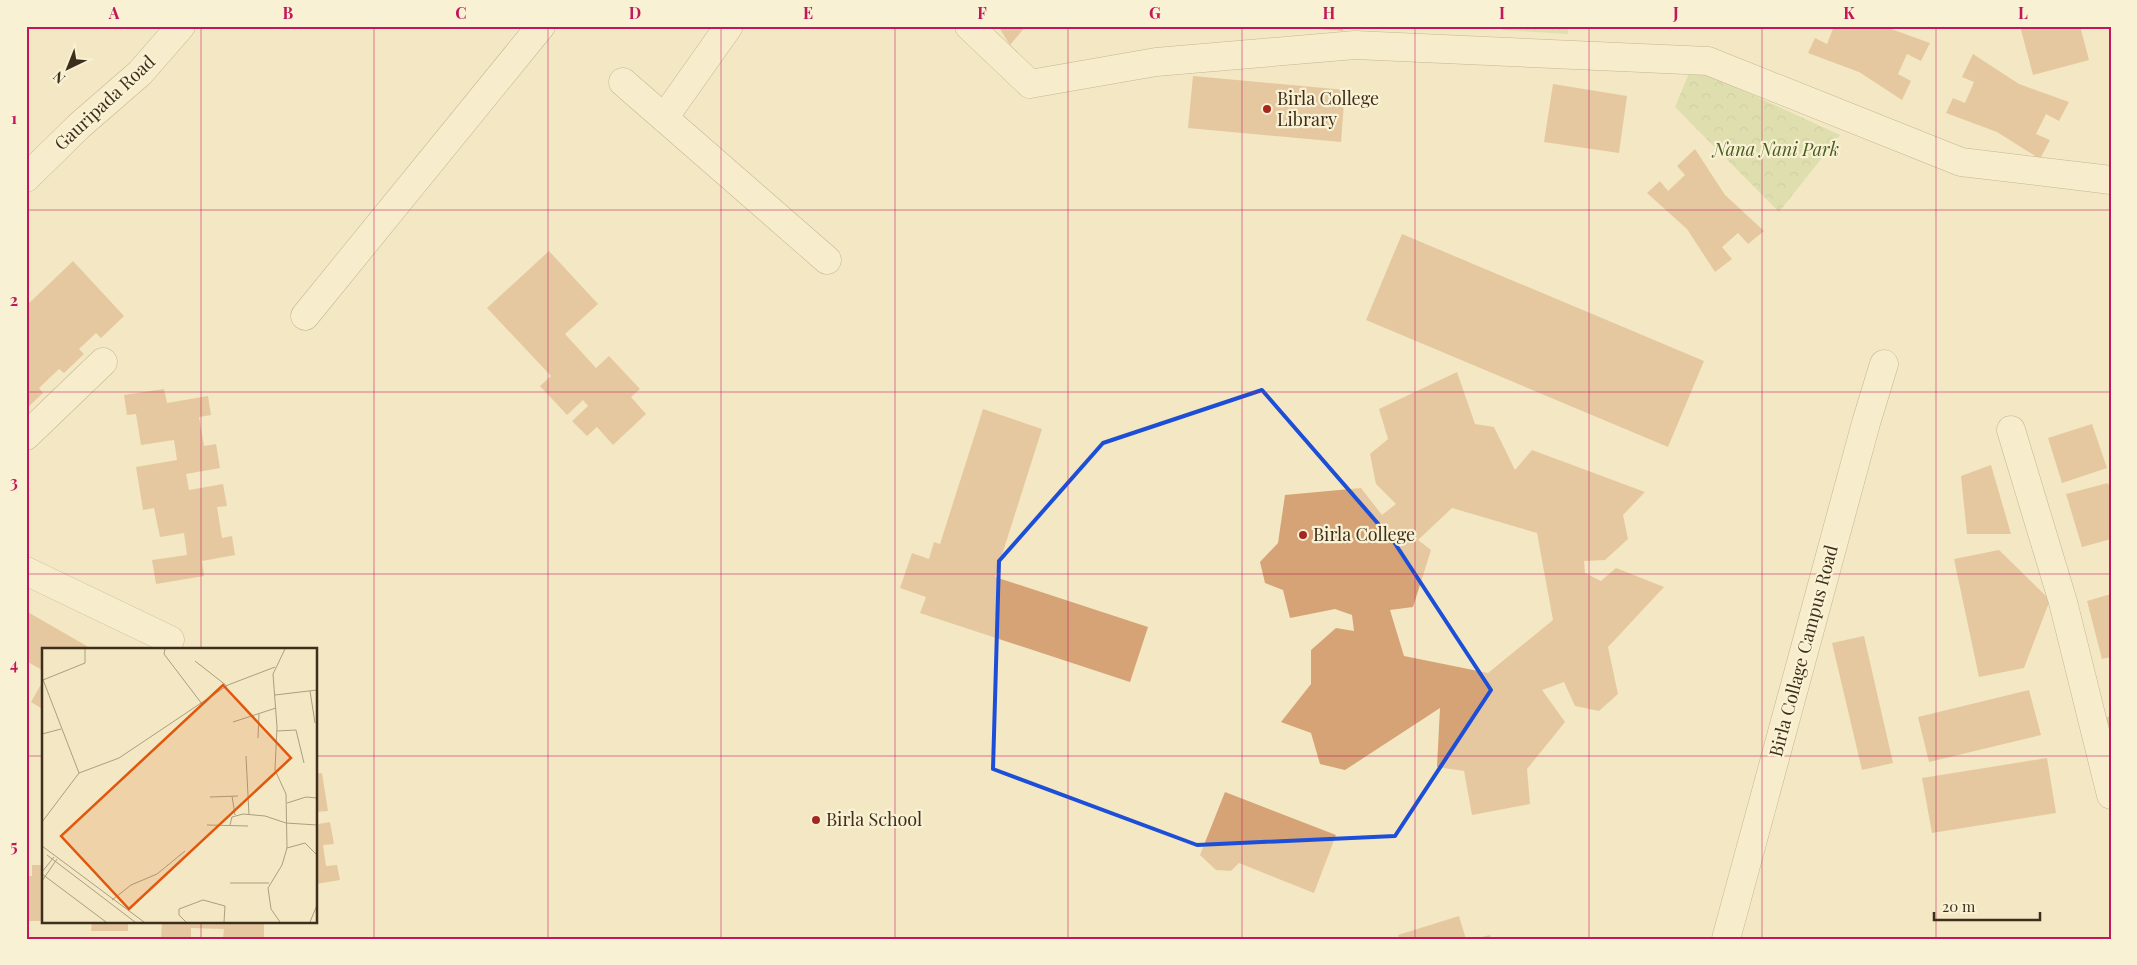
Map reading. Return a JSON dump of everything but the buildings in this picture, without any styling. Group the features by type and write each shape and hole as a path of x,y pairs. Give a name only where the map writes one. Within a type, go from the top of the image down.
{"street":[{"name":"Gauripada Road","path":"26,178 79,126 140,73 181,26"},
{"path":"305,316 541,26"},
{"path":"664,118 729,26"},
{"path":"969,26 1030,84 1156,62 1355,45 1708,61 1962,162 2111,180"},
{"path":"624,82 827,260"},
{"path":"26,436 103,362"},
{"name":"Birla Collage Campus Road","path":"1726,939 1858,451 1884,364"},
{"path":"2011,430 2063,602 2111,794"},
{"path":"26,571 170,640"}],"highlighted area":[{"path":"1262,390 1394,542 1491,690 1395,836 1197,845 993,769 999,561 1103,443"}],"green space":[{"path":"1503,26 1568,26 1568,34 1503,30"},
{"name":"Nana Nani Park","path":"1689,73 1705,73 1840,135 1779,212 1675,107"}],"place":[{"name":"Birla College Library","path":"1267,109"},
{"name":"Birla College","path":"1303,535"},
{"name":"Birla School","path":"816,820"}]}
